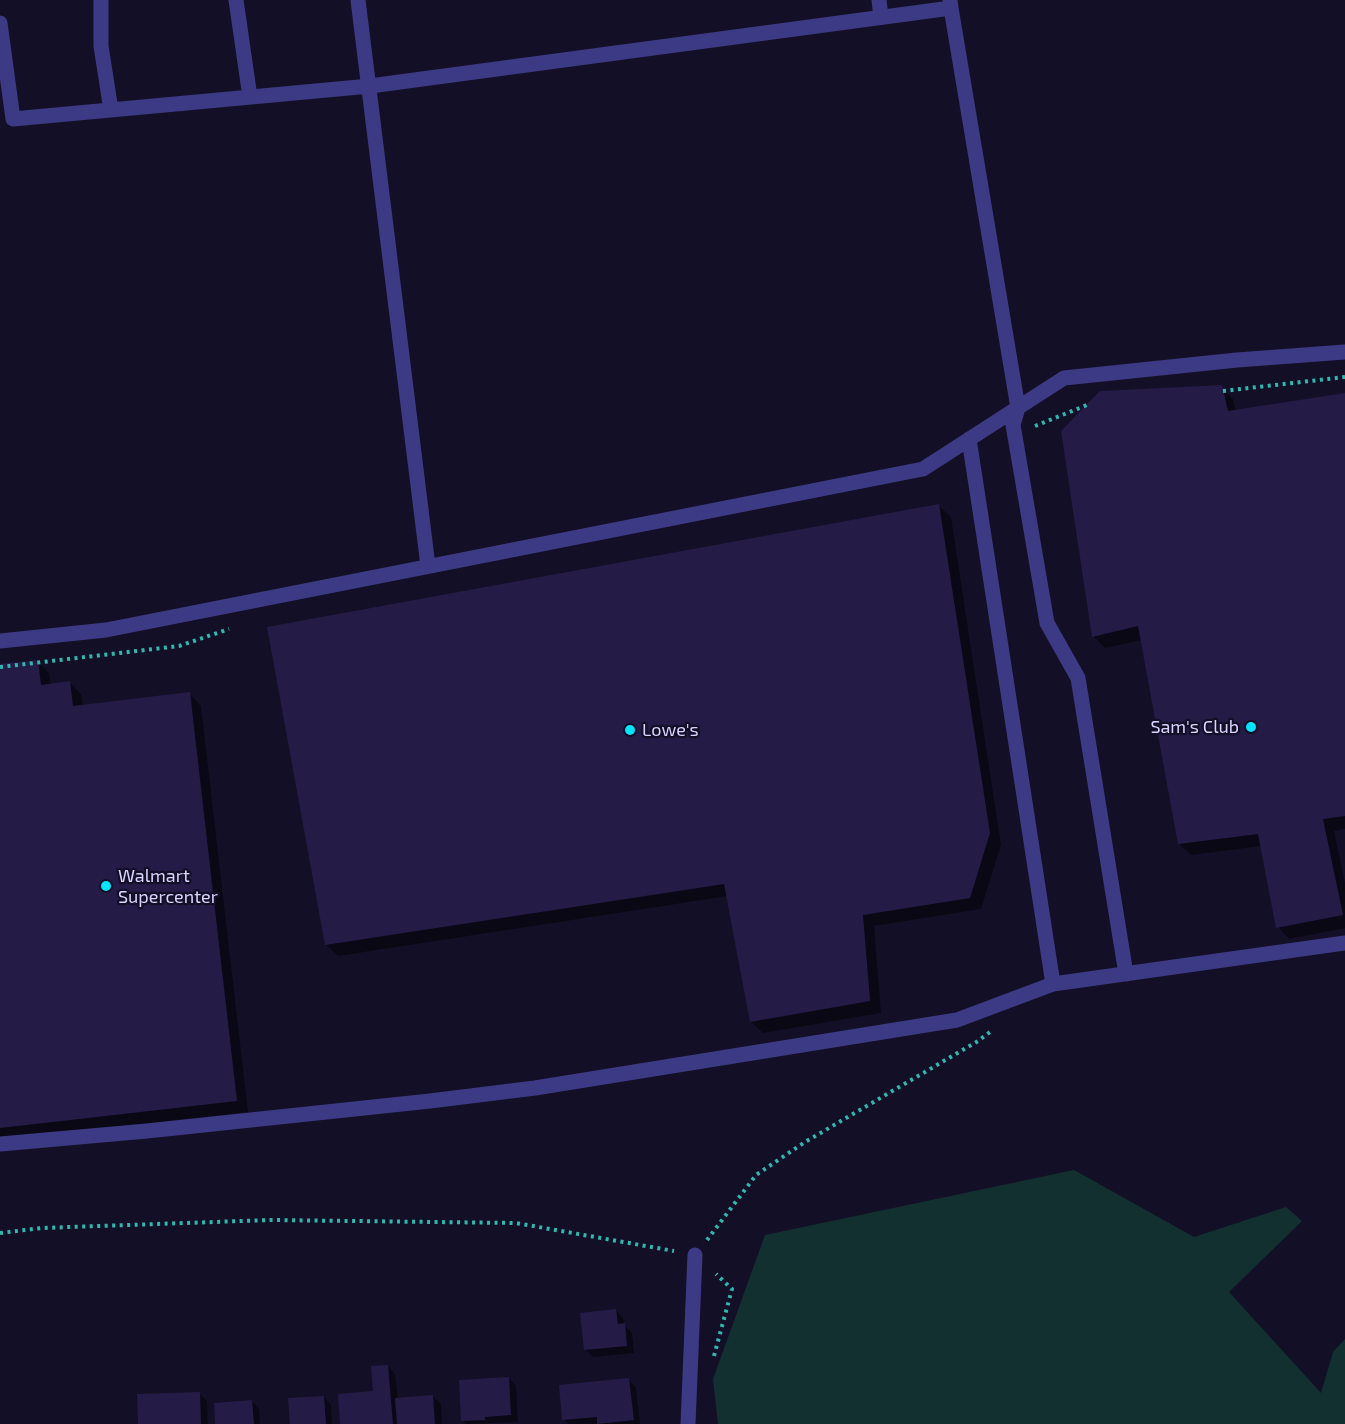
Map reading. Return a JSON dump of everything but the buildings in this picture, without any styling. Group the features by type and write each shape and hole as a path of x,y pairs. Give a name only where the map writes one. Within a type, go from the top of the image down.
{"street":[{"path":"101,0 101,46 111,110"},
{"path":"236,0 250,97"},
{"path":"358,0 428,567"},
{"path":"879,0 881,17"},
{"path":"0,23 13,119 370,86 881,17 950,4 1018,408 1013,425 1047,623 1078,678 1126,974"},
{"path":"0,641 106,630 923,469 1064,378 1237,360 1345,352"},
{"path":"969,439 1053,984"},
{"path":"0,1144 430,1101 536,1088 957,1020 1053,984 1345,943"},
{"path":"688,1424 695,1255"}],"path":[{"path":"1223,391 1345,377"},
{"path":"0,1233 42,1228 271,1220 516,1223 695,1255 756,1176 805,1142 978,1041 996,1027"}],"green space":[{"path":"1074,1170 1194,1237 1286,1207 1302,1221 1229,1292 1321,1393 1333,1352 1345,1339 1345,1424 718,1424 713,1379 765,1235"}],"place":[{"name":"Sam's Club","path":"1251,727"},
{"name":"Lowe's","path":"630,730"},
{"name":"Walmart Supercenter","path":"106,886"}]}
